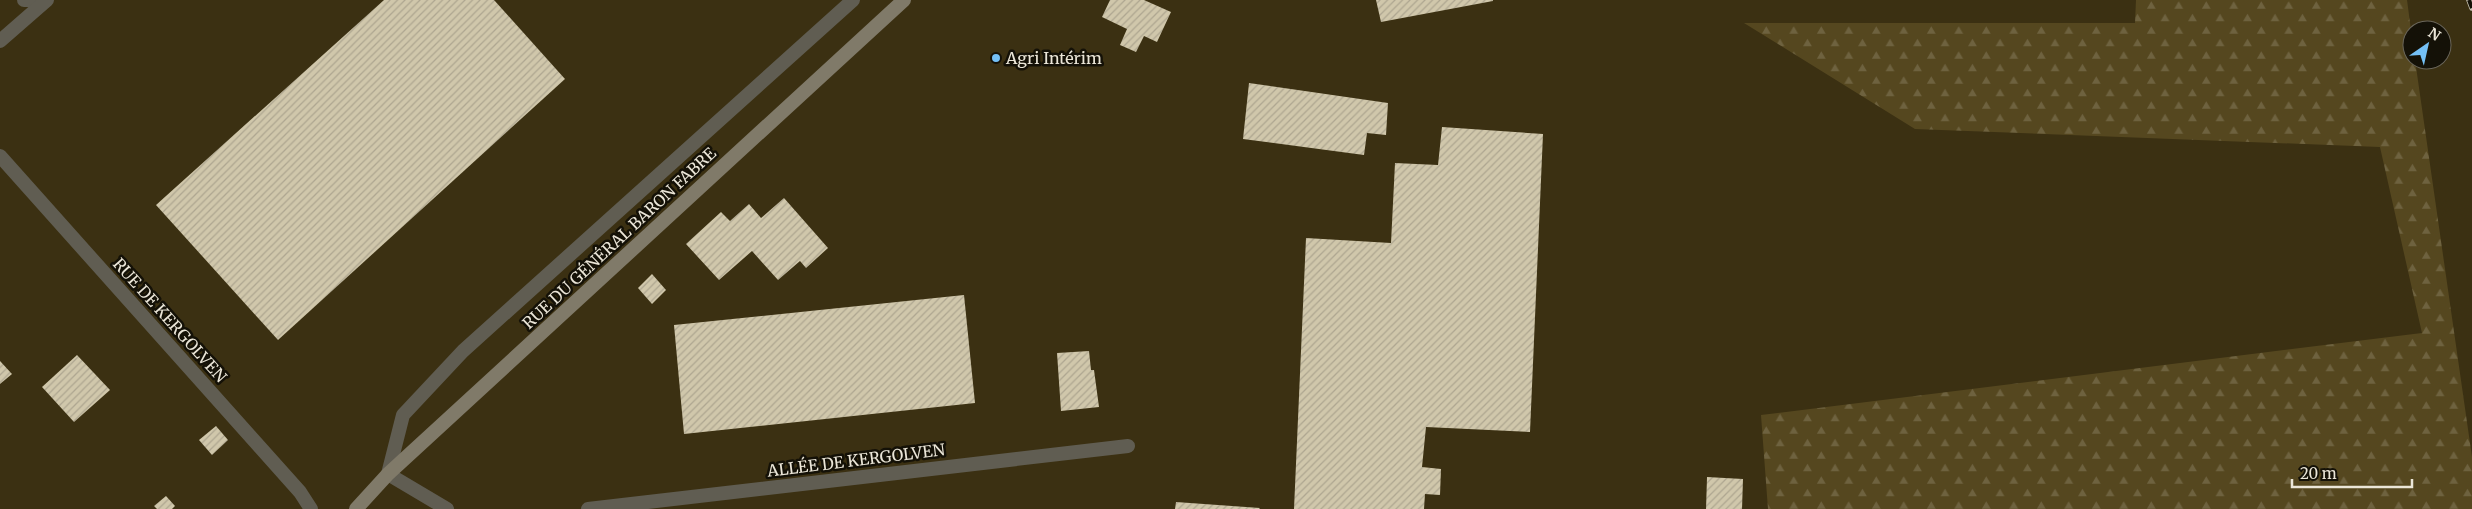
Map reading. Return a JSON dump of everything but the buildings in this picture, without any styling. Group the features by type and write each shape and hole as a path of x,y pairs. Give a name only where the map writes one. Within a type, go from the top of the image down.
{"main road":[{"name":"RUE DU GÉNÉRAL BARON FABRE","path":"358,508 388,474 904,0"}],"street":[{"path":"24,0 34,0"},
{"path":"0,41 47,0"},
{"path":"447,509 388,474 403,415 463,351 853,0"},
{"name":"RUE DE KERGOLVEN","path":"0,156 300,492 312,509"},
{"name":"ALLÉE DE KERGOLVEN","path":"588,509 1128,446"}],"shaded area":[{"path":"0,0 2472,0 2472,509 0,509"}],"green space":[{"path":"2136,0 2407,0 2410,20 2402,20 2402,70 2416,70 2472,457 2472,509 1768,509 1761,415 2422,333 2380,147 1915,129 1744,23 2135,23"}],"railway":[{"path":"2469,0 2472,8"}],"place":[{"name":"Agri Intérim","path":"996,58"}]}
